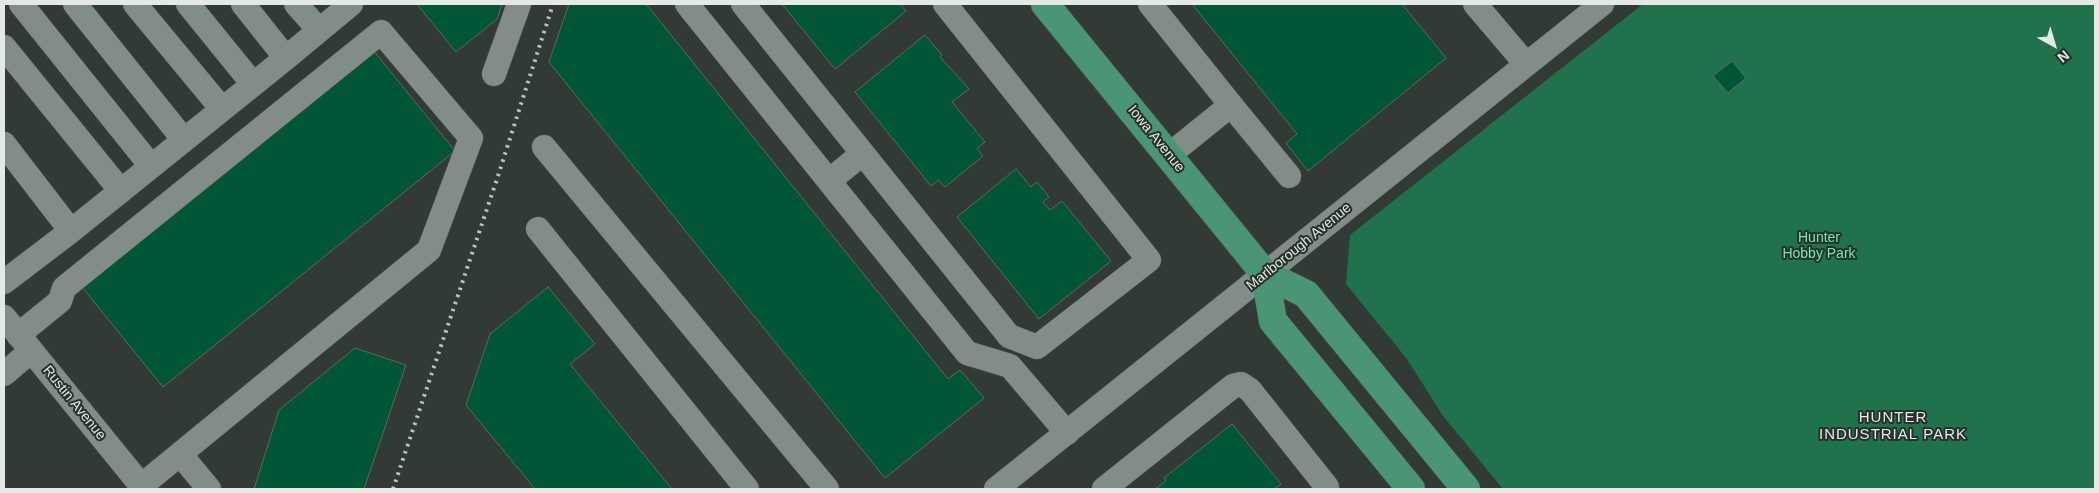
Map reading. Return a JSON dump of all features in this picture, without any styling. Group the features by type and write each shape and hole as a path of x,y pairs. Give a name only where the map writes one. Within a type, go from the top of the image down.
{"main road":[{"name":"Iowa Avenue","path":"1046,4 1265,274 1306,294 1466,489"},
{"path":"1265,274 1272,321 1401,486"}],"street":[{"path":"20,4 151,166"},
{"path":"75,4 184,140"},
{"path":"135,4 222,109"},
{"path":"188,4 253,84"},
{"path":"243,4 286,58"},
{"path":"296,4 319,30"},
{"path":"4,282 121,191 351,4"},
{"path":"494,74 518,4"},
{"path":"687,4 967,353 1010,366 1067,433"},
{"path":"743,4 1009,336 1037,347"},
{"path":"1150,4 1289,176"},
{"path":"1475,4 1526,64"},
{"name":"Marlborough Avenue","path":"996,489 1602,4"},
{"path":"948,5 1149,260 1010,366"},
{"path":"4,374 25,343 60,301 64,288 381,32 472,138 429,250 180,454 142,488"},
{"path":"4,47 121,191"},
{"path":"1169,155 1231,105"},
{"path":"4,144 71,231"},
{"path":"544,147 827,489"},
{"path":"829,181 862,154"},
{"path":"538,229 746,489"},
{"name":"Rustin Avenue","path":"4,317 142,488"},
{"path":"1104,489 1233,386 1241,384 1250,390 1327,487 1324,489"},
{"path":"180,454 209,489"}],"green space":[{"name":"Hunter Hobby Park","path":"1643,4 2095,4 2095,489 1503,489 1443,416 1407,359 1346,284 1350,235"}],"building":[{"path":"417,4 502,4 497,19 456,52"},
{"path":"569,4 646,4 948,379 960,370 984,398 885,478 549,62"},
{"path":"782,4 900,4 906,11 835,69"},
{"path":"1192,4 1402,4 1446,58 1308,171 1286,143 1297,134"},
{"path":"925,35 942,55 940,57 969,89 952,102 985,142 977,148 983,156 945,187 938,180 931,186 855,92"},
{"path":"373,50 455,151 163,387 82,287"},
{"path":"1732,61 1746,78 1728,93 1713,76"},
{"path":"1016,169 1031,187 1037,182 1049,197 1043,202 1050,210 1062,201 1111,261 1039,319 957,217"},
{"path":"548,287 595,344 570,364 672,489 535,489 466,405 490,334"},
{"path":"355,348 406,365 364,489 254,489 279,410"},
{"path":"1232,424 1281,484 1274,489 1155,489 1166,481 1164,478"}],"railway":[{"path":"393,489 497,179 553,4"}],"district":[{"name":"HUNTER INDUSTRIAL PARK","path":"1893,426"}]}
